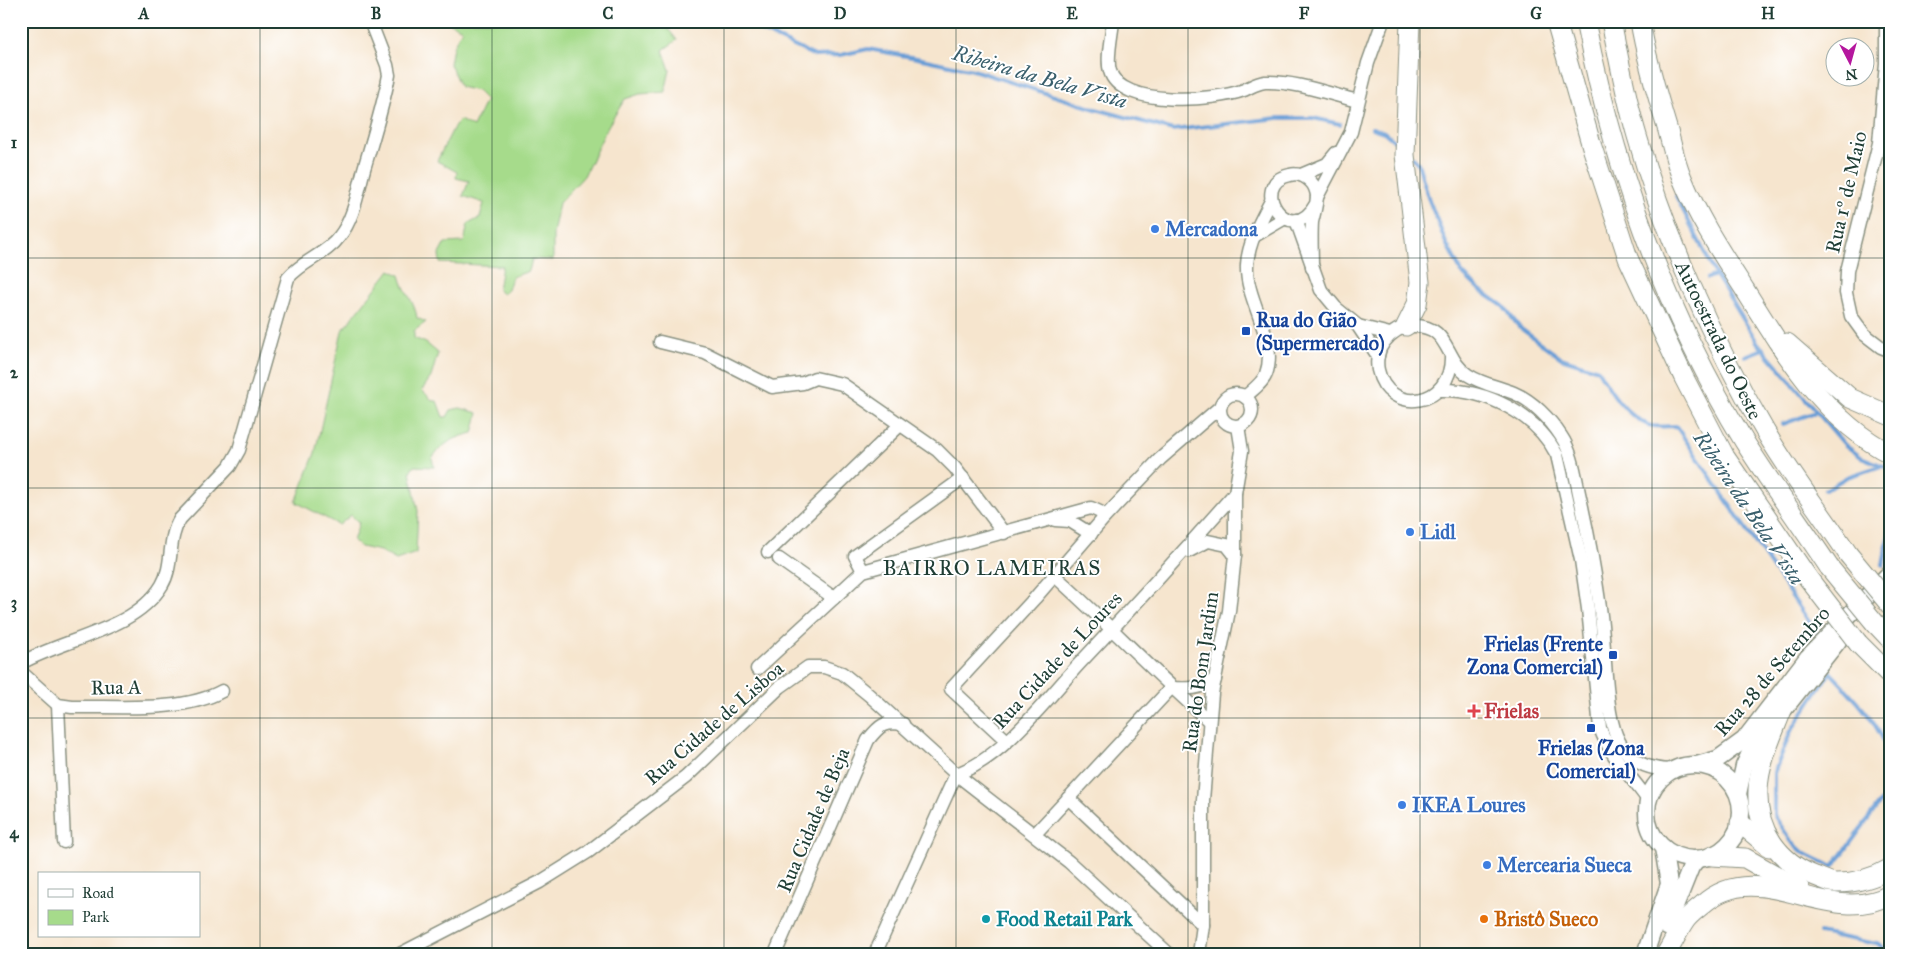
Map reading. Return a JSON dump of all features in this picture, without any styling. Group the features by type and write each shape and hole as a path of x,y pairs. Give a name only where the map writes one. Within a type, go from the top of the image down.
{"highway":[{"path":"1398,330 1417,304 1420,282 1410,210 1405,154 1405,104 1410,21"},
{"path":"1556,21 1628,258 1684,378 1725,457 1808,578 1858,643 1888,675"},
{"path":"1566,21 1584,118"},
{"name":"Autoestrada do Oeste","path":"1585,21 1595,70 1614,140 1639,218 1668,293 1704,368 1744,441 1829,567 1891,640"},
{"name":"Autoestrada do Oeste","path":"1611,21 1636,136 1662,211 1692,284 1727,360 1766,432 1848,554 1891,606"},
{"path":"1640,21 1660,106 1682,177 1699,216 1767,326 1794,365 1843,421 1870,444 1891,454"},
{"path":"1767,326 1850,398 1891,416"},
{"path":"1782,710 1761,769 1758,799 1762,823 1768,839 1788,862"},
{"path":"1740,823 1788,862 1801,870 1834,883 1874,878 1891,868"},
{"path":"1704,857 1745,858 1816,900"},
{"path":"1666,954 1686,920 1712,896 1740,885 1758,885 1837,904 1861,904 1891,894"}],"main road":[{"name":"Rua 28 de Setembro","path":"1697,765 1718,759 1741,744 1808,657 1891,572"},
{"name":"Rua 28 de Setembro","path":"1738,794 1744,766 1751,751 1838,642 1891,589"},
{"path":"1656,954 1691,866 1704,857 1724,848 1734,837 1740,823 1742,808 1738,794 1722,773 1697,765 1684,766 1672,770 1657,783 1648,800 1649,826 1654,838 1663,848 1679,856 1704,857"},
{"path":"1645,954 1670,884 1663,848"}],"street":[{"path":"21,663 124,620 150,603 164,583 174,529 180,519 230,466 239,450 288,278 304,262 331,246 339,238 345,229 355,203 388,75 388,65 370,21"},
{"path":"1113,21 1109,69 1115,81 1128,90 1159,97 1188,100 1244,90 1261,83 1282,83 1358,101"},
{"name":"Rua 1º de Maio","path":"1886,21 1886,63 1879,143 1847,271 1846,293 1851,316 1864,334 1881,347 1891,351"},
{"path":"1256,235 1290,219 1307,216 1317,201 1351,132 1358,101 1382,22"},
{"path":"1301,175 1327,164 1351,132"},
{"path":"1312,268 1312,222 1317,201 1313,184 1301,175 1293,174 1279,180 1271,193 1271,201 1274,208 1290,219 1321,290 1336,308 1358,326 1378,356"},
{"path":"1245,397 1266,375 1268,351 1264,326 1251,297 1247,267 1248,251 1271,201"},
{"path":"1358,326 1398,330 1421,326 1435,332 1446,342 1451,355 1467,375 1516,394 1537,409 1562,438 1574,472 1593,560 1601,611 1611,723 1622,747 1636,762 1658,770 1672,770"},
{"path":"1398,330 1382,344 1378,356 1377,370 1380,379 1394,394 1405,399 1418,400 1430,397 1440,390 1448,380 1451,368 1451,355"},
{"path":"660,342 705,353 772,387 802,383 815,378 842,384 938,450 963,478 1004,533"},
{"path":"1440,390 1467,391 1523,415 1550,441 1557,455 1581,560 1600,728 1606,744 1618,763 1648,800"},
{"path":"1007,741 951,689 1104,518 1160,459 1200,426 1220,407 1225,398 1230,395 1239,394 1245,397 1251,405 1251,416 1248,421 1233,425 1200,426"},
{"name":"Rua do Bom Jardim","path":"1199,954 1203,925 1203,800 1209,720 1229,611 1234,555 1235,493 1242,451 1233,425 1221,417 1220,407"},
{"path":"834,598 774,555 900,425"},
{"path":"863,571 855,556 963,478"},
{"path":"1177,560 1235,493"},
{"path":"757,668 863,571 1091,508 1100,512 1104,518"},
{"path":"1049,520 1070,521 1091,534"},
{"path":"1177,560 1199,544 1208,540 1227,545 1234,555"},
{"name":"Rua Cidade de Loures","path":"956,774 971,769 1007,741 1177,560"},
{"path":"1054,576 1113,628 1172,688 1209,720"},
{"name":"Rua Cidade de Lisboa","path":"400,954 540,882 588,852 686,777 780,687 808,667 824,667 842,673 903,724 956,774 1035,834 1138,923 1169,954"},
{"path":"21,672 58,705 64,842"},
{"path":"1172,688 1190,690 1202,687 1215,680"},
{"path":"1035,834 1172,688"},
{"name":"Rua A","path":"58,705 72,707 186,705 208,699 222,691"},
{"name":"Rua Cidade de Beja","path":"775,954 868,740 878,726 891,722 903,724"},
{"path":"875,954 956,774"},
{"path":"1068,798 1203,925"}],"green space":[{"path":"445,21 655,21 664,24 677,40 663,50 670,70 665,92 640,94 625,99 608,126 584,176 559,203 553,234 553,260 532,259 529,271 512,277 508,290 503,294 498,290 502,266 440,263 439,254 445,243 464,242 468,224 480,218 484,203 463,196 469,181 456,178 457,172 437,161 455,125 460,120 473,127 486,100 477,91 460,87 450,64 453,47 462,29"},
{"path":"390,270 400,275 417,318 426,322 414,331 414,338 426,343 438,353 431,377 422,390 433,401 437,401 443,417 447,417 451,410 460,408 478,413 473,433 461,436 441,448 432,458 434,467 414,466 410,472 418,511 416,553 396,560 380,551 361,547 353,541 359,523 351,515 339,525 296,502 315,453 342,331"}],"waterway":[{"name":"Ribeira da Bela Vista","path":"740,21 815,56 841,55 868,49 917,58 973,70 1092,108 1173,130 1278,118 1313,118 1340,124"},
{"name":"Ribeira da Bela Vista","path":"1372,128 1384,132 1399,145"},
{"name":"Ribeira da Bela Vista","path":"1412,157 1418,163 1429,200 1446,243 1462,273 1480,290 1503,306 1520,328 1561,358 1598,370 1619,402 1632,415 1648,425 1676,426 1816,632"},
{"path":"1676,196 1716,275 1757,342 1845,445 1861,457 1891,469"},
{"path":"1708,278 1716,275"},
{"path":"1745,356 1763,349"},
{"path":"1783,424 1816,412"},
{"path":"1825,490 1847,477 1881,466"},
{"path":"1883,565 1891,525"},
{"name":"Ribeira da Bela Vista","path":"1891,763 1888,750 1867,714 1830,672 1791,731 1774,773 1774,815 1791,841 1804,853 1833,867 1882,800 1891,781"},
{"name":"Ribeira da Bela Vista","path":"1819,933 1877,944 1891,954"}],"place":[{"name":"Mercadona","path":"1155,229"},
{"name":"Rua do Gião (Supermercado)","path":"1246,331"},
{"name":"Lidl","path":"1410,532"},
{"name":"Frielas (Frente Zona Comercial)","path":"1613,655"},
{"name":"Frielas","path":"1474,711"},
{"name":"Frielas (Zona Comercial)","path":"1591,728"},
{"name":"IKEA Loures","path":"1402,805"},
{"name":"Mercearia Sueca","path":"1487,865"},
{"name":"Food Retail Park","path":"986,919"},
{"name":"Bristô Sueco","path":"1484,919"}],"district":[{"name":"BAIRRO LAMEIRAS","path":"992,568"}]}
